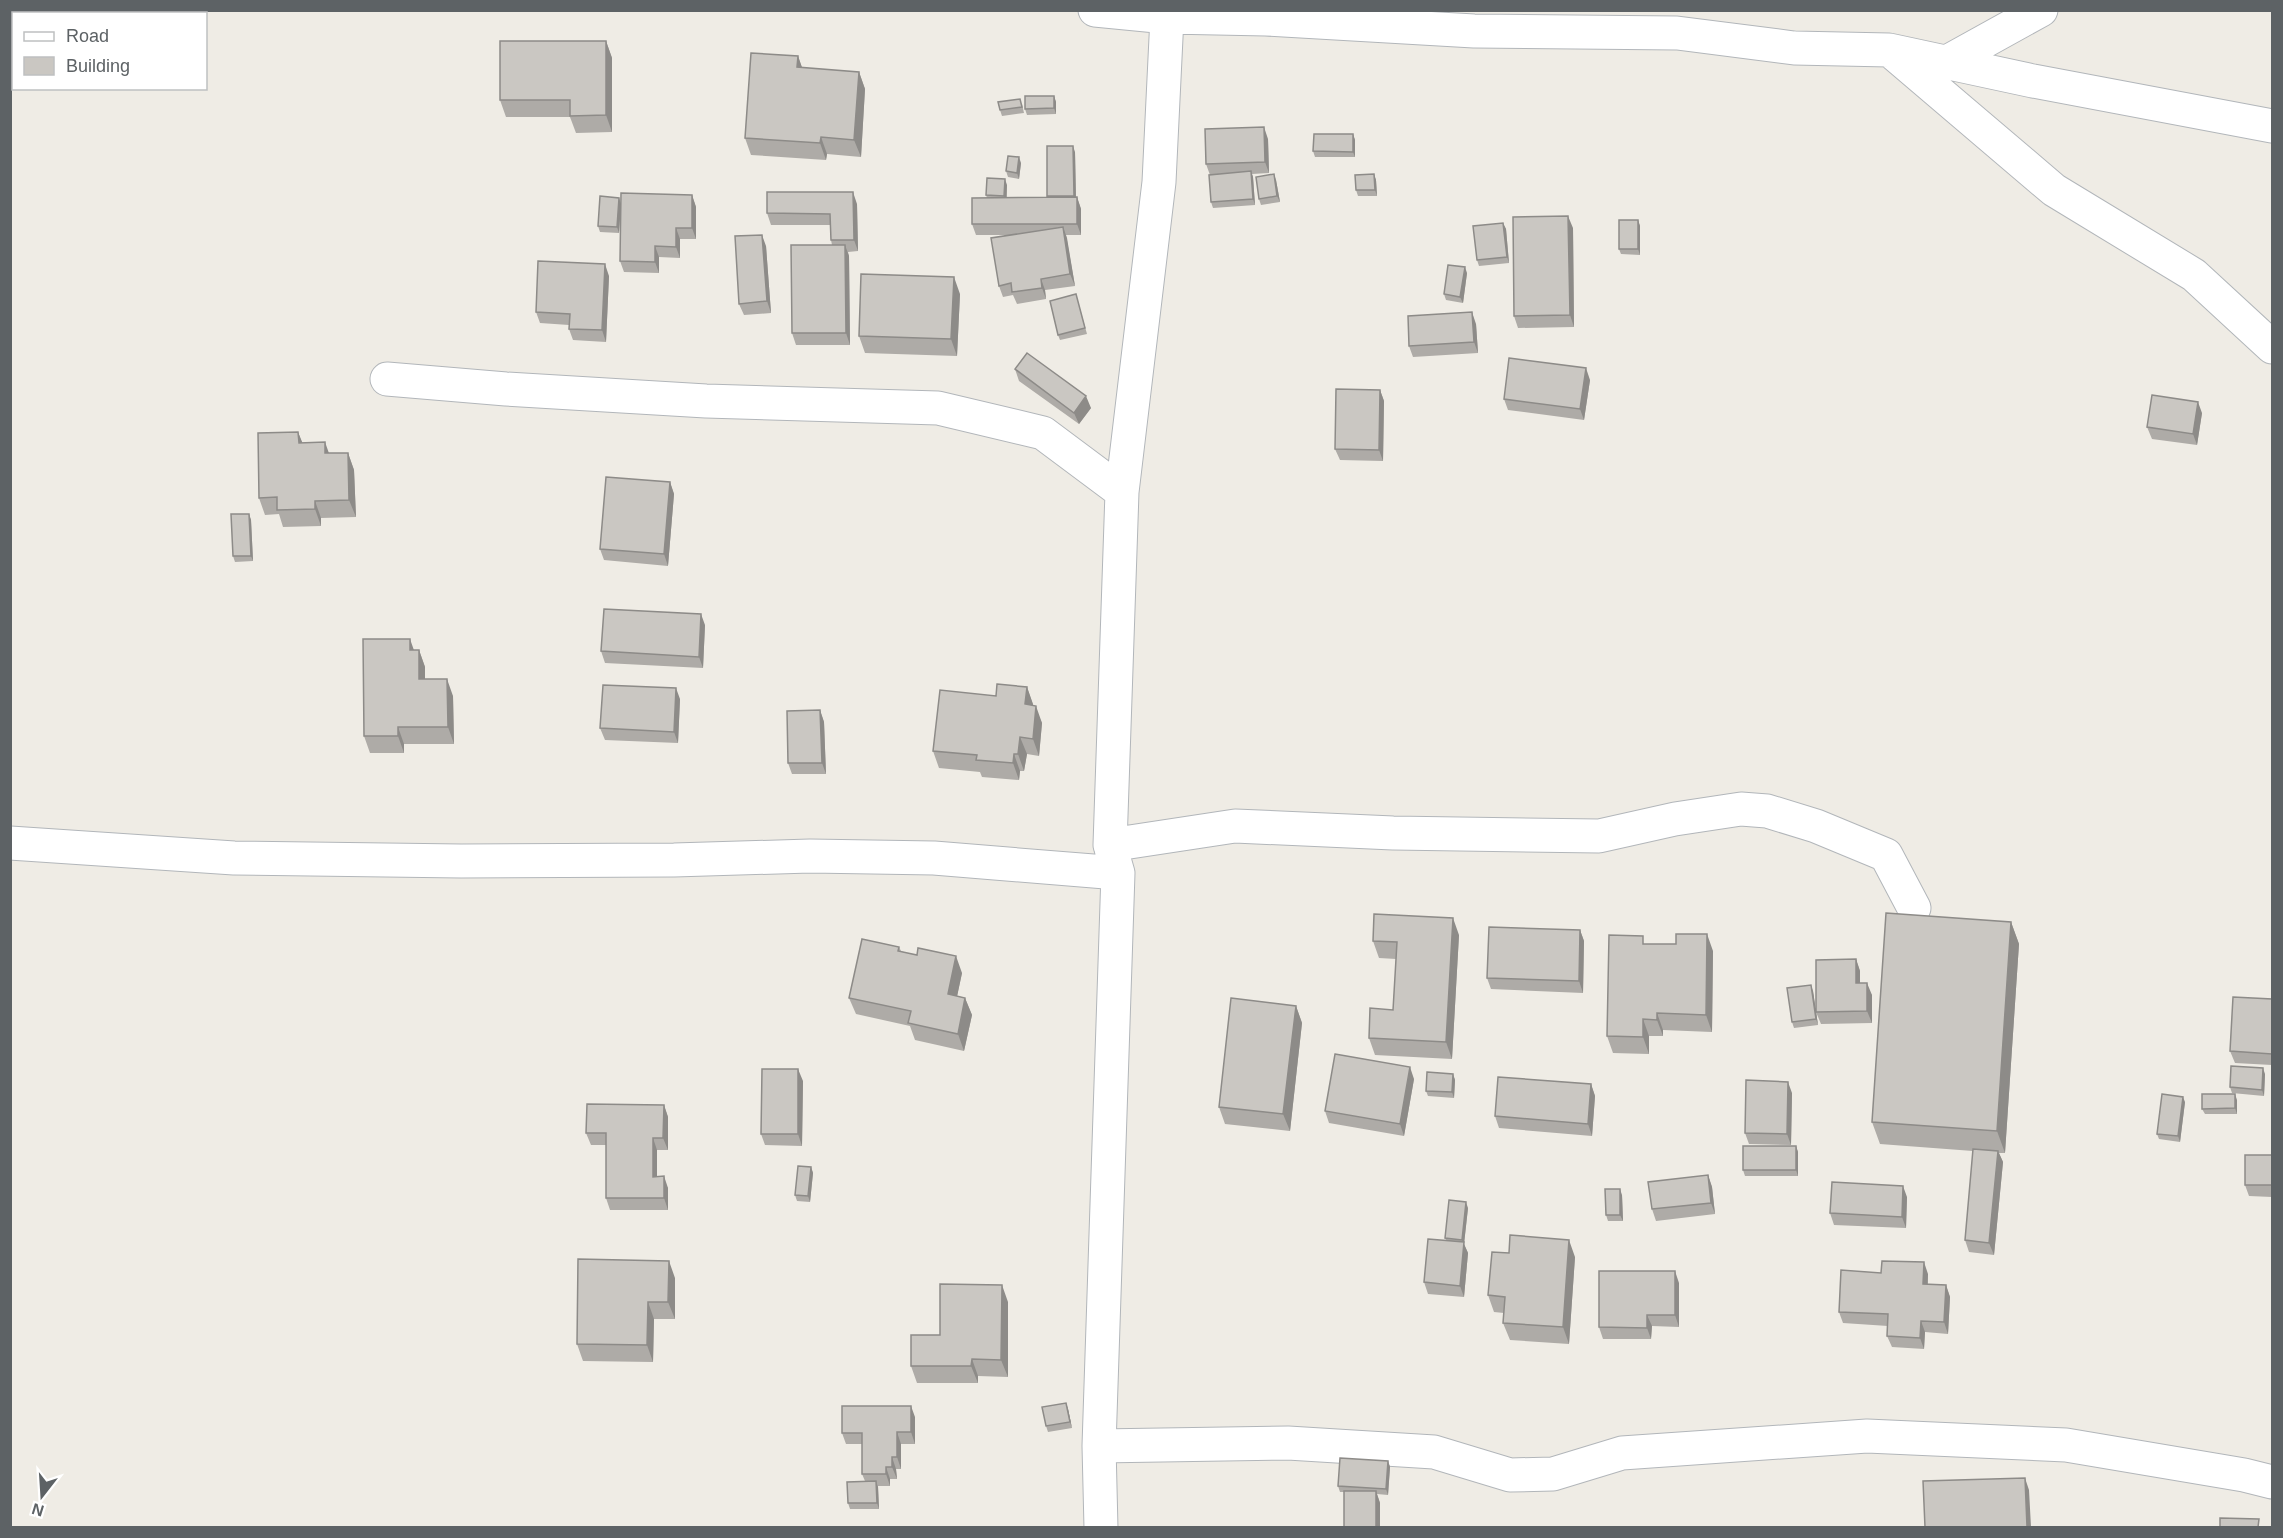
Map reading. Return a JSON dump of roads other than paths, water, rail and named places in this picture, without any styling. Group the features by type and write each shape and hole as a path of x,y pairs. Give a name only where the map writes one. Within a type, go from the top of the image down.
{"street":[{"path":"1947,62 2041,10"},
{"path":"1110,11 1167,17 1266,19 1474,31 1677,33 1794,48 1889,50 2033,81 2272,126"},
{"path":"1101,1527 1099,1446 1122,492 1160,182 1167,17"},
{"path":"1889,50 2054,190 2194,275 2272,347"},
{"path":"387,379 706,401 938,408 1043,433 1122,492"},
{"path":"10,843 246,858 461,861 674,860 810,856 1114,859 1235,826 1393,833 1599,836 1675,819 1742,809 1767,811 1816,826 1886,855 1914,908"},
{"path":"1099,1446 1288,1443 1434,1452 1510,1475 1553,1474 1622,1453 1867,1436 2066,1445 2244,1475 2272,1482"}]}
